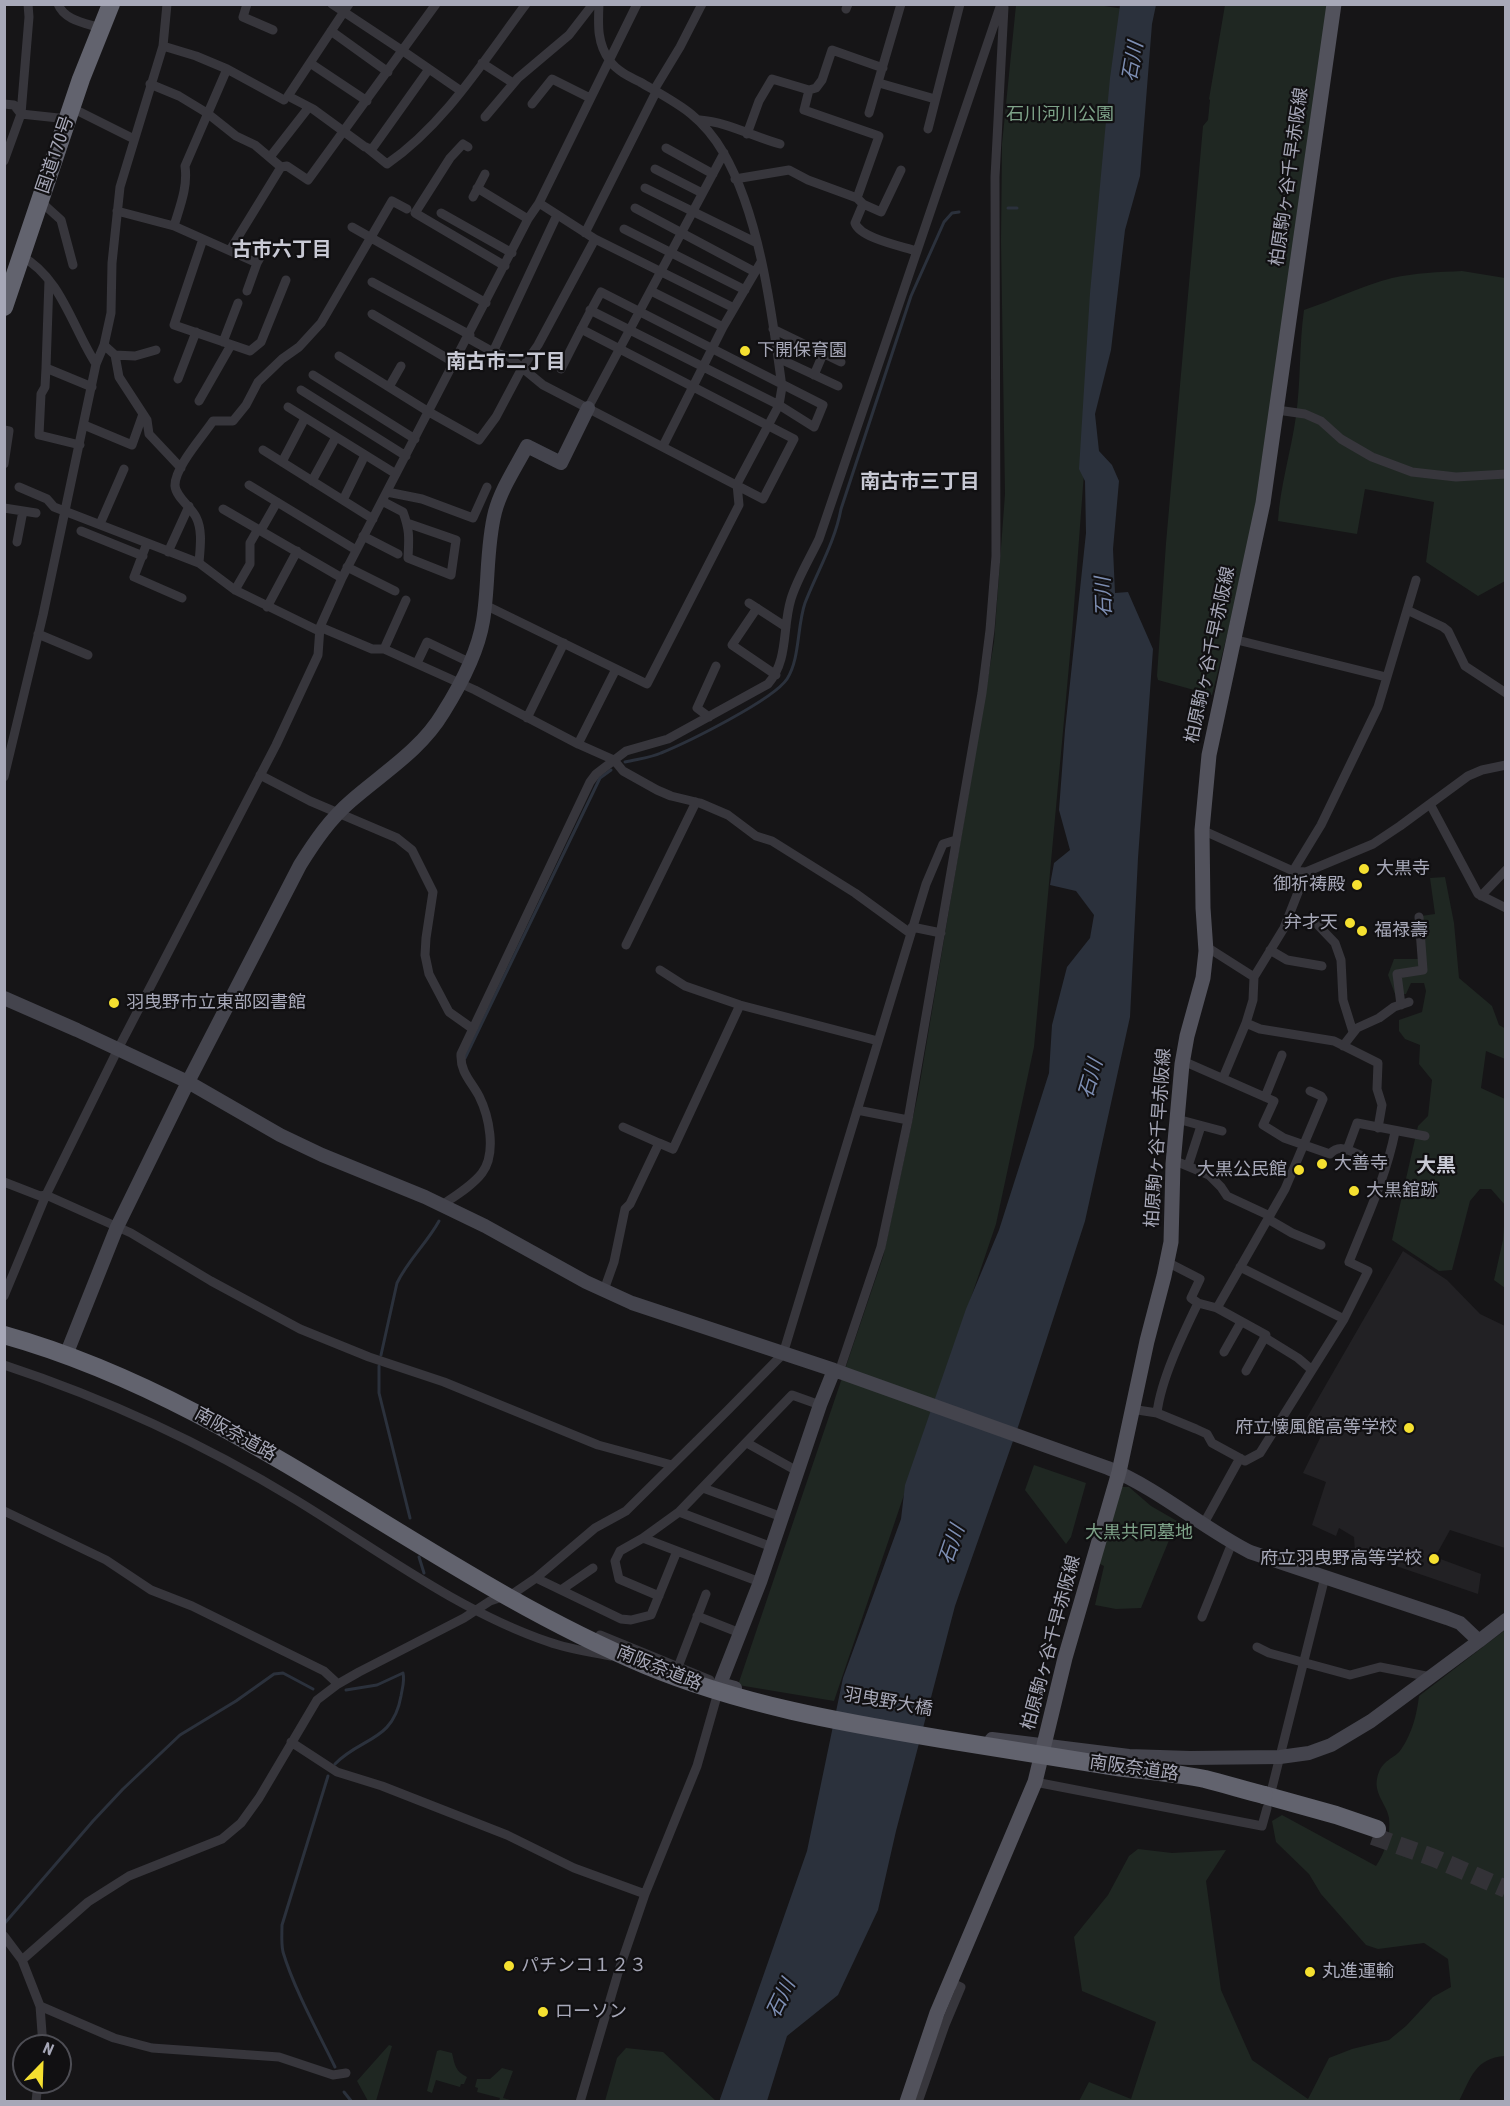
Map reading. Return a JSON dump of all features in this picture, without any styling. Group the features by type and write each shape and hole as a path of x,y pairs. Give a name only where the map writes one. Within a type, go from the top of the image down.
{"highway":[{"name":"国道170号","path":"4,307 14,264 40,201 100,28 111,4"},
{"name":"南阪奈道路","path":"4,1335 131,1382 229,1429 503,1595 559,1625 648,1666 720,1693 786,1711 872,1727 1203,1779 1266,1799"},
{"name":"南阪奈道路","path":"4,1341 128,1387 178,1412 299,1478 500,1600 575,1640 646,1672 708,1695 798,1720 883,1736 1266,1799 1336,1815 1375,1833"}],"main road":[{"name":"柏原駒ヶ谷千早赤阪線","path":"907,2102 950,1982 1035,1782 1038,1744 1065,1658 1167,1262 1180,1163 1177,1119 1182,1061 1203,978 1206,951 1202,830 1209,755 1263,503 1334,4"}],"street":[{"path":"4,161 21,114 29,17 28,4"},
{"path":"58,4 60,12 71,19 100,28"},
{"path":"4,777 38,634 96,364 104,345 111,313 112,263 120,187 163,46 167,4"},
{"path":"247,4 243,17 273,30"},
{"path":"332,4 346,8 461,91"},
{"path":"280,167 287,166 308,180 436,4"},
{"path":"346,8 288,96 309,107 387,164 410,148 430,129 526,4"},
{"path":"485,117 513,83 539,58 569,35 593,4"},
{"path":"485,605 647,684 739,505 737,484 779,405 782,383 757,243 751,220 724,153 700,120 623,72 609,59 597,31 599,4"},
{"path":"4,1296 46,1195 118,1049 260,775 318,655 320,629 347,567 528,219 539,203 637,4"},
{"path":"585,233 655,91 702,4"},
{"path":"869,113 901,4"},
{"path":"928,129 960,4"},
{"path":"442,1205 471,1184 483,1172 488,1160 490,1142 486,1117 479,1097 463,1072 460,1063 461,1054 590,782 596,774 626,751 668,739 768,684 776,675 781,664 791,598 819,539 860,424 916,251 1003,4"},
{"path":"580,2102 618,1973 645,1894 697,1766 720,1684 760,1582 820,1406 840,1373 881,1247 908,1120 982,693 990,630 996,556 995,177 1003,4"},
{"path":"331,31 388,72"},
{"path":"163,46 227,69 284,100"},
{"path":"747,134 759,101 772,79 809,90 816,88 822,81 832,50 883,68"},
{"path":"310,63 367,101"},
{"path":"482,63 513,83"},
{"path":"174,226 184,192 185,166 227,69"},
{"path":"365,147 372,149 429,69"},
{"path":"532,104 552,79 590,98"},
{"path":"879,83 935,99"},
{"path":"150,84 180,96 207,113 236,136 255,145 280,167"},
{"path":"809,90 804,110 879,136 860,201 856,228 865,234 916,251"},
{"path":"4,104 14,105 21,114"},
{"path":"270,157 309,107"},
{"path":"21,114 70,114 78,111 134,139"},
{"path":"700,120 714,121 780,144"},
{"path":"468,147 463,144 450,158 415,213 505,266"},
{"path":"666,148 713,174"},
{"path":"68,1350 117,1227 188,1082 300,865 318,836 338,814 398,763 423,738 442,714 459,683 483,624 491,535 496,510 527,446 561,463 724,153"},
{"path":"230,250 280,167"},
{"path":"655,169 702,193"},
{"path":"735,179 789,170 881,212 901,170"},
{"path":"486,174 475,192 528,219"},
{"path":"645,188 757,243"},
{"path":"40,201 62,220 73,265"},
{"path":"199,563 199,524 176,489 175,483 180,468 213,421 233,421 246,405 258,382 282,359 299,347 321,323 393,201 407,209"},
{"path":"539,203 595,239 734,308"},
{"path":"635,208 755,272"},
{"path":"117,212 174,226 257,263"},
{"path":"441,213 512,253"},
{"path":"493,352 557,215"},
{"path":"352,227 486,303"},
{"path":"624,229 744,290"},
{"path":"203,239 174,325 250,351 261,342 286,280"},
{"path":"339,356 479,440 496,417 522,368 538,345 595,239"},
{"path":"247,291 257,263 267,245"},
{"path":"663,446 723,327 761,262"},
{"path":"14,264 35,263 49,280 96,364"},
{"path":"49,280 45,387 41,394 39,435 80,445"},
{"path":"372,282 469,336 493,352 509,357 543,384 763,499 794,439 581,329"},
{"path":"651,291 723,327"},
{"path":"561,369 590,310 601,292 823,405 814,427 779,405 590,310"},
{"path":"199,401 227,343 238,303"},
{"path":"372,314 455,363"},
{"path":"773,329 841,362"},
{"path":"178,379 196,332"},
{"path":"104,345 115,355 119,377 147,420 149,434 180,468"},
{"path":"115,355 135,356 156,350"},
{"path":"814,375 824,354"},
{"path":"778,358 838,386"},
{"path":"389,387 401,366"},
{"path":"46,368 92,387"},
{"path":"313,375 415,439"},
{"path":"301,390 406,456"},
{"path":"349,420 358,404"},
{"path":"288,407 396,474"},
{"path":"1277,410 1305,414 1321,421 1341,439 1372,457 1412,472 1456,477 1506,474"},
{"path":"84,425 132,445 143,414"},
{"path":"282,462 305,418"},
{"path":"4,430 9,431 4,464"},
{"path":"312,481 336,437"},
{"path":"263,450 373,519"},
{"path":"343,500 365,455"},
{"path":"100,524 123,469"},
{"path":"249,485 356,550"},
{"path":"19,487 47,499 54,507 199,563 235,590 267,607 372,649 384,649 459,683 614,760 623,771 657,790 728,815 756,836 772,841 911,930 941,933"},
{"path":"384,496 422,499 473,518 487,487"},
{"path":"384,496 403,512 407,523 410,531 408,558 452,575 456,540 407,523"},
{"path":"235,590 250,564 250,543 277,502"},
{"path":"168,552 189,506"},
{"path":"4,508 36,513"},
{"path":"224,509 342,578"},
{"path":"17,542 22,511"},
{"path":"81,531 143,556"},
{"path":"363,536 398,554"},
{"path":"147,543 134,577 182,598"},
{"path":"267,607 297,551"},
{"path":"347,567 395,591"},
{"path":"1293,871 1321,825 1373,720 1416,580"},
{"path":"384,649 406,600"},
{"path":"776,675 732,645 753,605 786,627"},
{"path":"1407,610 1448,631 1465,666 1506,693"},
{"path":"38,634 88,655"},
{"path":"1233,639 1386,677"},
{"path":"417,663 427,642 469,662"},
{"path":"527,717 564,643"},
{"path":"709,717 697,708 716,666"},
{"path":"578,744 616,669"},
{"path":"1202,830 1293,871 1306,872 1373,844 1468,776 1482,770 1506,765"},
{"path":"260,775 338,814 397,838 412,850 433,892 425,955 429,974 449,1012 473,1029"},
{"path":"626,945 696,802"},
{"path":"1430,804 1478,894 1506,908"},
{"path":"22,1960 88,1902 129,1876 222,1839 241,1823 259,1797 313,1704 338,1684 490,1602 514,1593 536,1578 595,1528 626,1511 783,1354 926,884 943,844 956,840"},
{"path":"1481,896 1506,870"},
{"path":"1223,1078 1254,1000 1254,977 1284,928 1306,872"},
{"path":"1343,1046 1353,1032 1405,1003 1397,974 1423,970 1419,917"},
{"path":"1313,920 1335,943 1341,960 1343,1000 1353,1032"},
{"path":"1206,951 1210,949 1254,977"},
{"path":"1270,950 1287,960 1322,966"},
{"path":"660,970 685,986 740,1005 878,1041"},
{"path":"4,998 188,1082 280,1135 322,1155 442,1205 632,1303 840,1373 1113,1470 1145,1487 1232,1543 1286,1565 1460,1623 1479,1641"},
{"path":"623,1127 672,1149 740,1005"},
{"path":"1246,1023 1260,1029 1334,1041 1378,1063 1377,1089 1382,1105 1378,1128"},
{"path":"1265,1097 1282,1055"},
{"path":"1182,1061 1274,1101 1263,1125 1284,1137 1329,1154 1335,1148 1340,1147 1360,1155"},
{"path":"1217,1308 1285,1189 1304,1145 1323,1100 1321,1096 1310,1091"},
{"path":"857,1110 908,1120"},
{"path":"1177,1119 1222,1131"},
{"path":"1347,1150 1357,1124 1425,1136"},
{"path":"1201,1126 1180,1163 1209,1175 1227,1196 1269,1217 1292,1233 1321,1245"},
{"path":"1131,1408 1157,1413 1207,1434 1212,1443 1245,1461 1260,1453 1344,1319 1368,1271 1350,1262 1385,1171 1395,1132"},
{"path":"604,1290 614,1262 625,1209 630,1204 659,1143"},
{"path":"4,1182 40,1196 46,1195 131,1233 211,1281 300,1329 444,1382 598,1445 672,1465"},
{"path":"1167,1262 1200,1279 1191,1298 1217,1308 1266,1335 1246,1371"},
{"path":"1240,1267 1344,1319"},
{"path":"1157,1413 1159,1399 1198,1302"},
{"path":"1224,1352 1241,1322"},
{"path":"4,1329 68,1350 131,1375 218,1416 559,1618 720,1684"},
{"path":"1264,1337 1298,1358 1312,1370"},
{"path":"4,1365 62,1384 139,1416 230,1462 476,1611 516,1630 551,1643 668,1669 706,1682 720,1684"},
{"path":"659,1596 619,1579 615,1562 620,1551 644,1538 679,1512 792,1395 820,1406"},
{"path":"747,1443 797,1471"},
{"path":"1203,1525 1240,1458"},
{"path":"703,1488 782,1517"},
{"path":"4,1511 106,1560 151,1590 192,1606 324,1671 338,1684"},
{"path":"679,1512 772,1546"},
{"path":"644,1538 760,1582"},
{"path":"1202,1617 1232,1543"},
{"path":"536,1578 621,1619 631,1620 651,1615 677,1551"},
{"path":"561,1590 593,1568"},
{"path":"1035,1782 1262,1826 1266,1799 1280,1757 1325,1577"},
{"path":"678,1667 706,1594"},
{"path":"698,1616 740,1633"},
{"name":"羽曳野大橋","path":"720,1684 821,1709 969,1736 1129,1756 1280,1757 1309,1753 1331,1745 1371,1722 1506,1620"},
{"path":"1257,1647 1269,1653 1350,1675 1380,1667 1431,1677"},
{"path":"291,1742 337,1772 381,1786 507,1835 573,1868 645,1894"},
{"path":"4,1936 22,1960 40,2006 42,2034"},
{"path":"918,2102 960,1987 950,1982"},
{"path":"40,2006 114,2038 152,2048 279,2057 333,2075 346,2073"}],"shaded area":[{"name":"府立懐風館高等学校","path":"1403,1251 1447,1280 1480,1314 1505,1326 1505,1548 1450,1530 1435,1557 1481,1574 1478,1594 1355,1552 1354,1537 1339,1528 1336,1536 1312,1525 1326,1482 1303,1473 1321,1436 1305,1421"}],"green space":[{"name":"石川河川公園","path":"1091,4 1124,9 1096,313 1072,633 1034,1047 996,1224 834,1701 738,1685 883,1257 918,1094 994,642 1005,494 1001,241 1002,144 1016,5"},
{"path":"1225,5 1331,5 1253,532 1212,695 1158,680 1157,676 1166,543 1203,126 1208,120 1209,99"},
{"path":"1462,271 1505,278 1505,581 1478,596 1426,562 1434,502 1365,489 1357,534 1278,521 1296,416 1304,310 1392,278"},
{"path":"1445,877 1454,923 1459,978 1492,1006 1499,1025 1506,1029 1505,1059 1486,1051 1481,1088 1505,1099 1505,1205 1491,1189 1480,1189 1470,1201 1452,1270 1439,1271 1392,1240 1418,1126 1428,1116 1432,1080 1419,1064 1420,1045 1405,1039 1399,1031 1399,1020 1422,1012 1426,991 1424,983 1411,983 1406,994 1395,994 1388,975 1394,959 1426,959 1421,916 1435,914 1430,878"},
{"path":"1505,1211 1505,1288 1494,1280 1503,1240"},
{"path":"1034,1465 1086,1483 1071,1537 1066,1544 1025,1490"},
{"name":"大黒共同墓地","path":"1122,1487 1129,1487 1151,1506 1177,1521 1141,1608 1116,1609 1095,1605 1104,1566 1098,1563"},
{"path":"1505,1630 1505,2056 1480,2065 1459,2101 1079,2101 1089,2082 1131,2099 1156,2022 1082,1991 1074,1937 1108,1895 1129,1856 1138,1849 1172,1853 1226,1850 1206,1881 1221,1990 1252,2060 1308,2099 1329,2058 1352,2049 1389,2040 1406,2026 1433,1997 1451,1987 1448,1959 1424,1943 1378,1949 1366,1945 1321,1894 1309,1874 1276,1842 1272,1821 1282,1815 1376,1866 1387,1843 1389,1830 1388,1813 1377,1790 1377,1779 1385,1763 1399,1752 1406,1742 1414,1723 1419,1696"},
{"path":"389,2045 392,2046 376,2101 368,2101 357,2081"},
{"path":"626,2048 663,2052 716,2101 605,2101 617,2058"},
{"path":"437,2051 452,2053 458,2070 467,2077 460,2087 436,2080 432,2093 427,2091"},
{"path":"502,2068 513,2071 503,2098 514,2101 499,2101 500,2098 477,2092 478,2088 475,2087 477,2079 490,2079"}],"water":[{"name":"石川","path":"1120,5 1156,5 1152,24 1140,176 1125,230 1111,350 1095,414 1099,451 1112,465 1119,481 1113,549 1115,593 1128,592 1153,649 1138,858 1130,1017 1085,1221 1019,1424 955,1606 896,1831 878,1910 838,1995 787,2036 767,2101 719,2102 807,1851 843,1678 901,1519 905,1485 966,1309 999,1230 1049,1073 1052,1025 1067,967 1090,938 1094,915 1076,891 1050,885 1054,863 1070,850 1059,810 1086,533 1085,481 1079,469 1090,293 1110,78"}],"waterway":[{"path":"1008,208 1017,208"},
{"path":"625,762 657,755 674,748 748,709 779,688 787,679 794,662 805,603 835,533 911,296 944,222 952,213 959,212"},
{"path":"465,1058 600,778 611,770"},
{"path":"381,1355 397,1283 439,1221"},
{"path":"379,1366 379,1393 410,1518"},
{"path":"419,1557 424,1573"},
{"path":"4,1924 93,1821 180,1735 236,1701 274,1674 283,1673 313,1689"},
{"path":"335,1764 355,1748 375,1737 391,1722 401,1696 403,1673 377,1685 346,1690"},
{"path":"328,1776 282,1925 282,1942 293,1981 335,2067"},
{"path":"344,2092 352,2102"}],"tunnel":[{"path":"1373,1836 1434,1858 1506,1889"}],"place":[{"name":"下開保育園","path":"745,351"},
{"name":"大黒寺","path":"1364,869"},
{"name":"御祈祷殿","path":"1357,885"},
{"name":"弁才天","path":"1350,923"},
{"name":"福禄壽","path":"1362,931"},
{"name":"羽曳野市立東部図書館","path":"114,1003"},
{"name":"大善寺","path":"1322,1164"},
{"name":"大黒公民館","path":"1299,1170"},
{"name":"大黒舘跡","path":"1354,1191"},
{"name":"府立懐風館高等学校","path":"1409,1428"},
{"name":"府立羽曳野高等学校","path":"1434,1559"},
{"name":"パチンコ１２３","path":"509,1966"},
{"name":"丸進運輸","path":"1310,1972"},
{"name":"ローソン","path":"543,2012"}],"district":[{"name":"古市六丁目","path":"282,251"},
{"name":"南古市二丁目","path":"506,363"},
{"name":"南古市三丁目","path":"920,483"},
{"name":"大黒","path":"1436,1167"}]}
